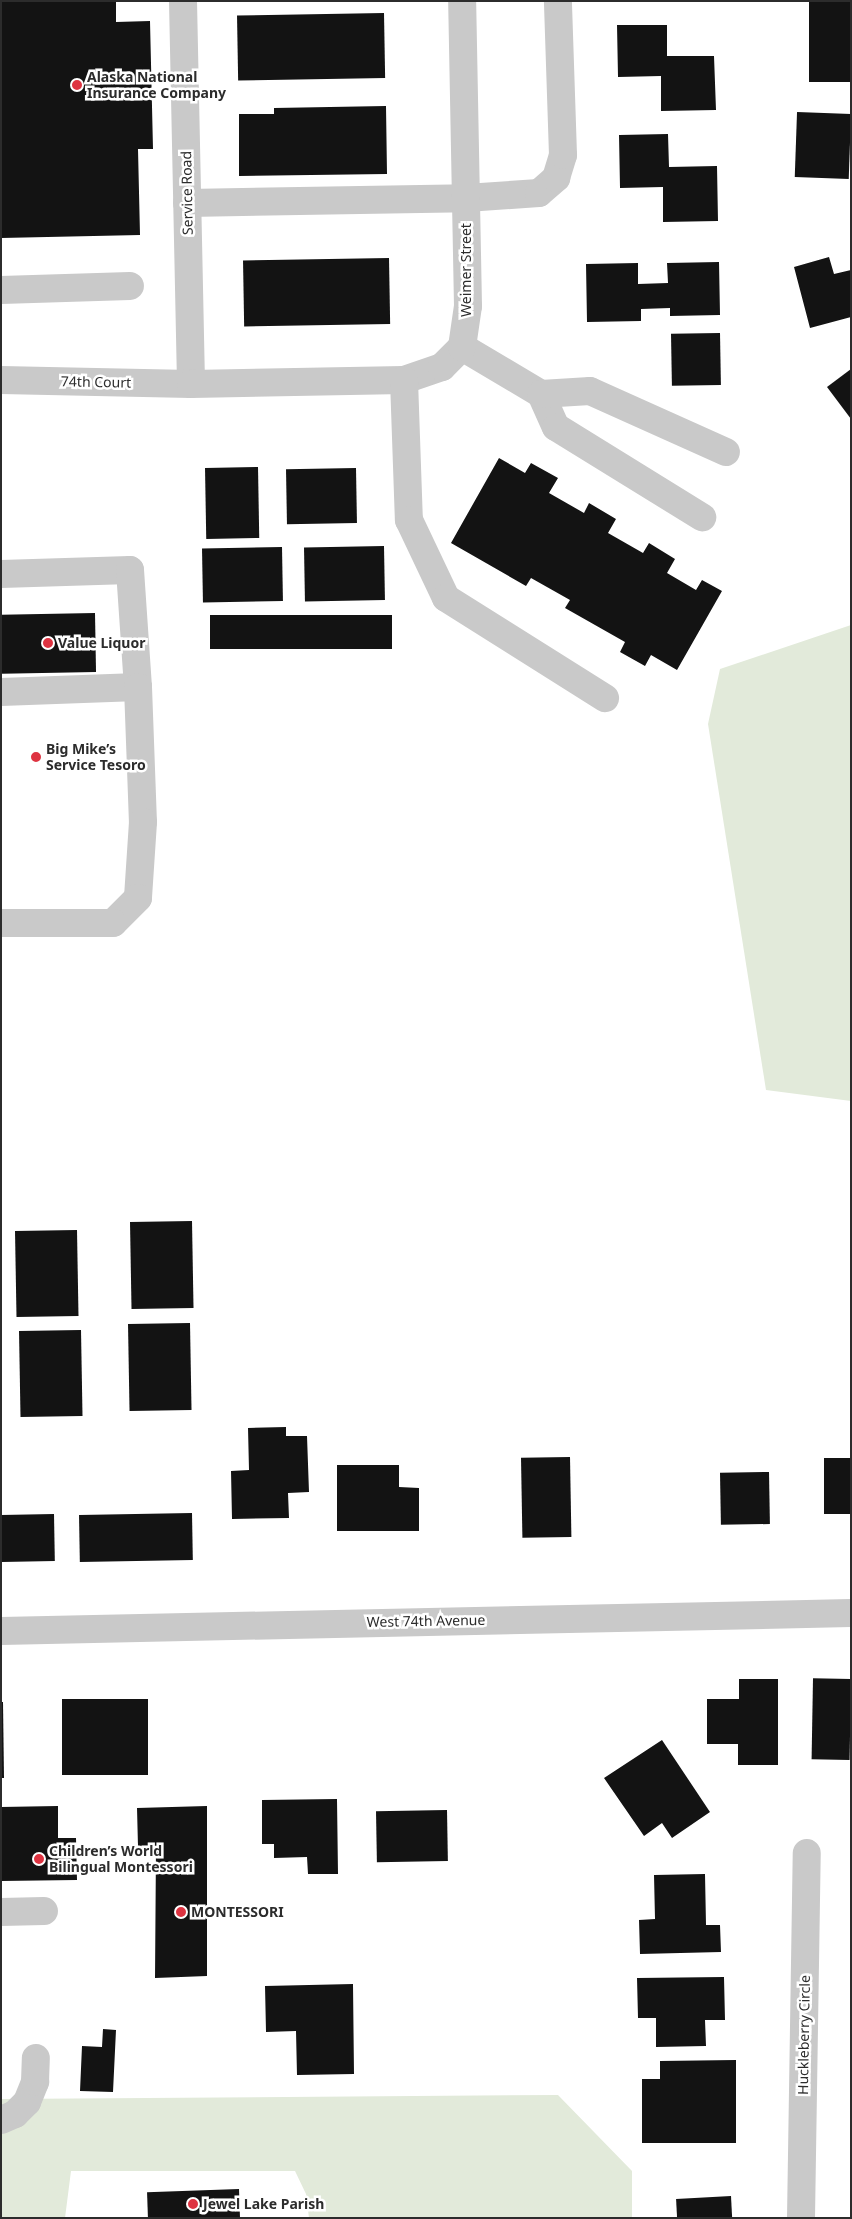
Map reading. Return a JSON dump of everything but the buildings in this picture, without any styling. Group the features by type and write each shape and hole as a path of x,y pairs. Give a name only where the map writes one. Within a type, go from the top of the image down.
{"street":[{"name":"Service Road","path":"183,1 191,384"},
{"name":"Weimer Street","path":"462,1 468,306 462,347"},
{"path":"188,203 466,198 539,193 556,178 563,154 558,1"},
{"path":"1,290 130,286"},
{"path":"191,384 404,380 442,367 462,347 541,394 590,391 726,452"},
{"name":"74th Court","path":"1,380 191,384"},
{"path":"404,380 409,520 446,598 605,698"},
{"path":"541,394 556,427 702,517"},
{"path":"1,574 130,570 138,688 143,822 138,898 113,923 1,923"},
{"path":"1,692 138,688"},
{"name":"West 74th Avenue","path":"1,1631 851,1613"},
{"name":"Huckleberry Circle","path":"801,2218 807,1853"},
{"path":"1,1912 44,1912"},
{"path":"1,2120 16,2114 27,2102 35,2082 36,2058"}],"green space":[{"path":"851,625 851,1101 766,1090 708,724 720,669"},
{"path":"558,2095 632,2171 632,2218 309,2218 306,2194 295,2171 71,2171 65,2218 1,2218 1,2099"}],"place":[{"name":"Alaska National Insurance Company","path":"77,85"},
{"name":"Value Liquor","path":"48,643"},
{"name":"Big Mike’s Service Tesoro","path":"36,757"},
{"name":"Children’s World Bilingual Montessori","path":"39,1859"},
{"name":"MONTESSORI","path":"181,1912"},
{"name":"Jewel Lake Parish","path":"193,2204"}]}
